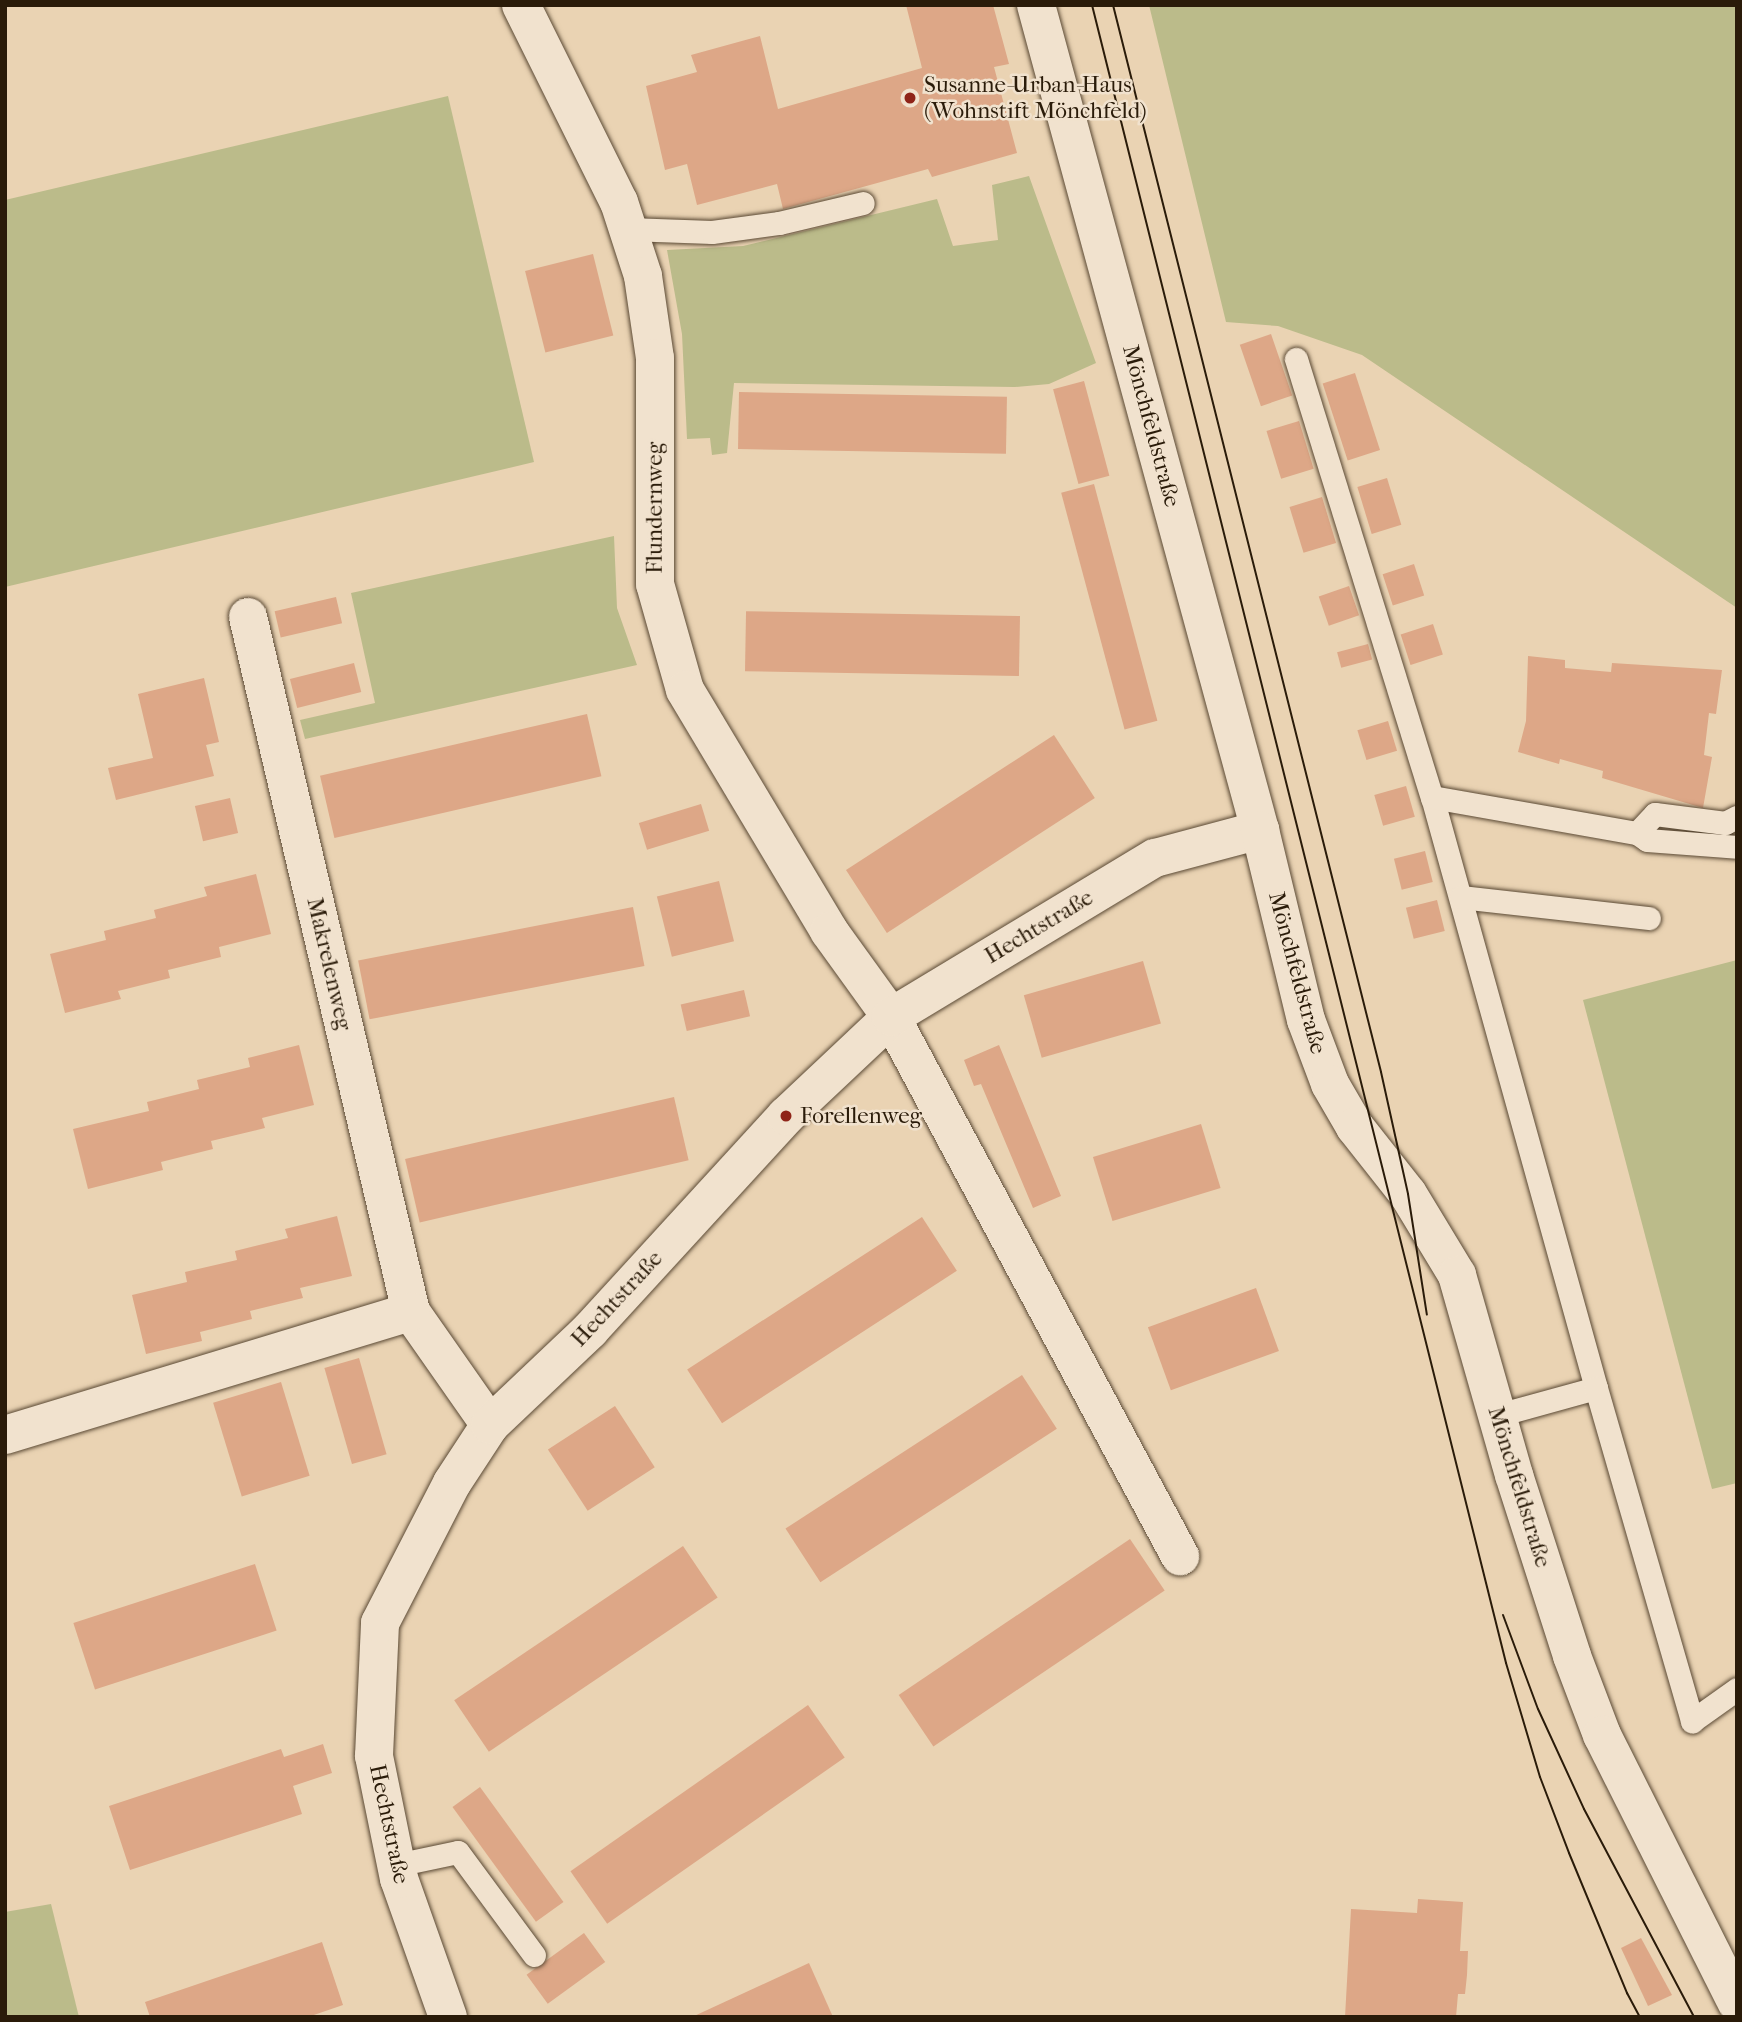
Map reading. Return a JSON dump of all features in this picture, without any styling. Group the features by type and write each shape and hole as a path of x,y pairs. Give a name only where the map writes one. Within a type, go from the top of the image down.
{"street":[{"name":"Flundernweg","path":"521,5 619,202 643,276 655,358 654,584 685,691 829,931 891,1017"},
{"name":"Mönchfeldstraße","path":"1036,5 1260,830 1306,1020 1330,1084 1355,1127 1435,1234 1457,1275 1550,1591 1602,1735 1737,2003"},
{"name":"Makrelenweg","path":"248,617 411,1312 490,1425"},
{"name":"Hechtstraße","path":"448,2017 397,1865 374,1756 380,1623 452,1483 490,1425 590,1330 786,1116 891,1017 1155,858 1260,830"},
{"path":"891,1017 1180,1556"},
{"path":"5,1434 411,1312"}],"lane":[{"path":"628,229 712,232 779,223 863,203"},
{"path":"1296,359 1432,797 1596,1388 1692,1721 1737,1689"},
{"path":"1432,797 1637,833 1647,840 1737,847"},
{"path":"1637,833 1655,814 1725,823 1737,817"},
{"path":"1461,897 1649,918"},
{"path":"1498,1415 1596,1388"},
{"path":"397,1865 458,1852 534,1955"}],"green space":[{"path":"1149,5 1737,5 1737,608 1362,355 1278,326 1226,322"},
{"path":"448,96 534,462 5,587 5,200"},
{"path":"1029,176 1096,363 1049,384 1015,387 734,383 727,453 712,455 710,438 687,439 682,334 667,250 743,246 937,199 953,246 998,240 992,185"},
{"path":"614,536 617,608 637,665 305,739 300,720 375,703 351,593"},
{"path":"1737,960 1737,1483 1712,1489 1583,1000"},
{"path":"51,1904 79,2017 5,2017 5,1912"}],"building":[{"name":"Susanne-Urban-Haus (Wohnstift Mönchfeld)","path":"906,5 993,5 1009,64 994,67 1017,153 932,177 928,169 783,209 777,184 697,205 687,164 665,170 646,86 697,72 691,55 760,36 778,109 922,68"},
{"path":"593,254 613,336 545,352 525,271"},
{"path":"1271,334 1292,395 1261,406 1240,345"},
{"path":"1355,373 1380,450 1348,461 1323,384"},
{"path":"1084,381 1109,476 1078,484 1053,389"},
{"path":"739,392 1007,397 1006,454 738,449"},
{"path":"1299,421 1314,469 1281,479 1266,431"},
{"path":"1387,478 1401,525 1372,534 1357,487"},
{"path":"1094,484 1157,721 1125,729 1061,493"},
{"path":"1322,497 1336,543 1304,553 1289,507"},
{"path":"1414,564 1424,595 1393,606 1383,574"},
{"path":"1349,586 1359,615 1329,626 1319,596"},
{"path":"336,597 342,623 281,637 275,611"},
{"path":"746,611 1020,616 1019,676 745,671"},
{"path":"1433,624 1443,654 1411,665 1401,635"},
{"path":"1368,644 1372,659 1341,668 1337,652"},
{"path":"1528,656 1565,660 1565,668 1611,672 1612,663 1722,670 1716,714 1709,713 1704,755 1712,757 1703,808 1602,778 1603,771 1560,759 1559,764 1518,752 1526,721"},
{"path":"354,663 361,692 297,708 290,679"},
{"path":"204,678 219,742 206,745 214,776 116,800 108,768 153,758 138,694"},
{"path":"587,714 601,776 334,838 320,776"},
{"path":"1388,721 1397,751 1366,760 1357,730"},
{"path":"1054,735 1095,798 887,933 846,870"},
{"path":"1406,786 1415,817 1383,826 1374,795"},
{"path":"230,798 238,833 203,841 195,806"},
{"path":"701,804 709,831 647,850 639,823"},
{"path":"1425,851 1433,882 1402,890 1394,859"},
{"path":"256,874 271,934 219,947 221,957 168,970 170,978 118,991 121,999 65,1013 50,954 106,940 104,931 156,918 154,910 207,896 204,887"},
{"path":"719,881 734,941 672,957 657,896"},
{"path":"1437,900 1445,931 1414,939 1406,908"},
{"path":"633,907 644,966 370,1019 358,960"},
{"path":"1143,961 1161,1023 1042,1058 1024,995"},
{"path":"744,990 750,1016 687,1031 681,1005"},
{"path":"299,1045 314,1105 262,1118 265,1128 211,1141 213,1149 161,1162 163,1170 88,1189 73,1129 149,1111 147,1102 199,1089 197,1080 250,1067 248,1058"},
{"path":"999,1045 1061,1196 1033,1208 981,1084 974,1086 964,1060"},
{"path":"674,1097 689,1160 420,1222 405,1159"},
{"path":"1201,1124 1221,1188 1113,1221 1093,1157"},
{"path":"337,1216 352,1276 300,1288 303,1298 250,1311 252,1319 200,1332 202,1341 146,1354 132,1295 187,1282 185,1272 237,1260 235,1251 288,1238 285,1229"},
{"path":"922,1217 957,1271 722,1423 687,1369"},
{"path":"1256,1288 1279,1351 1171,1390 1148,1327"},
{"path":"359,1358 387,1454 352,1464 324,1368"},
{"path":"1022,1375 1057,1429 820,1582 785,1529"},
{"path":"281,1382 310,1476 242,1496 213,1403"},
{"path":"615,1406 655,1467 588,1511 548,1450"},
{"path":"1130,1539 1165,1590 933,1746 899,1695"},
{"path":"683,1546 718,1597 489,1752 454,1700"},
{"path":"255,1564 277,1631 95,1690 73,1623"},
{"path":"808,1705 845,1757 607,1924 570,1871"},
{"path":"323,1744 332,1773 293,1786 302,1814 130,1870 109,1806 281,1749 284,1757"},
{"path":"480,1787 563,1902 536,1922 452,1807"},
{"path":"1418,1899 1463,1902 1460,1951 1468,1951 1467,1975 1465,1994 1458,1994 1456,2017 1345,2017 1351,1909 1417,1913"},
{"path":"584,1933 605,1962 548,2004 527,1975"},
{"path":"1641,1938 1672,1995 1648,2006 1621,1948"},
{"path":"322,1942 343,2005 308,2017 150,2017 145,2002"},
{"path":"809,1963 833,2017 692,2017"}],"tram line":[{"path":"1092,5 1506,1663 1540,1777 1627,1993 1640,2017"},
{"path":"1113,5 1381,1072 1408,1194 1427,1315"},
{"path":"1503,1615 1538,1709 1584,1809 1694,2017"}],"place":[{"name":"Susanne-Urban-Haus (Wohnstift Mönchfeld)","path":"910,98"},
{"name":"Forellenweg","path":"786,1116"}]}
